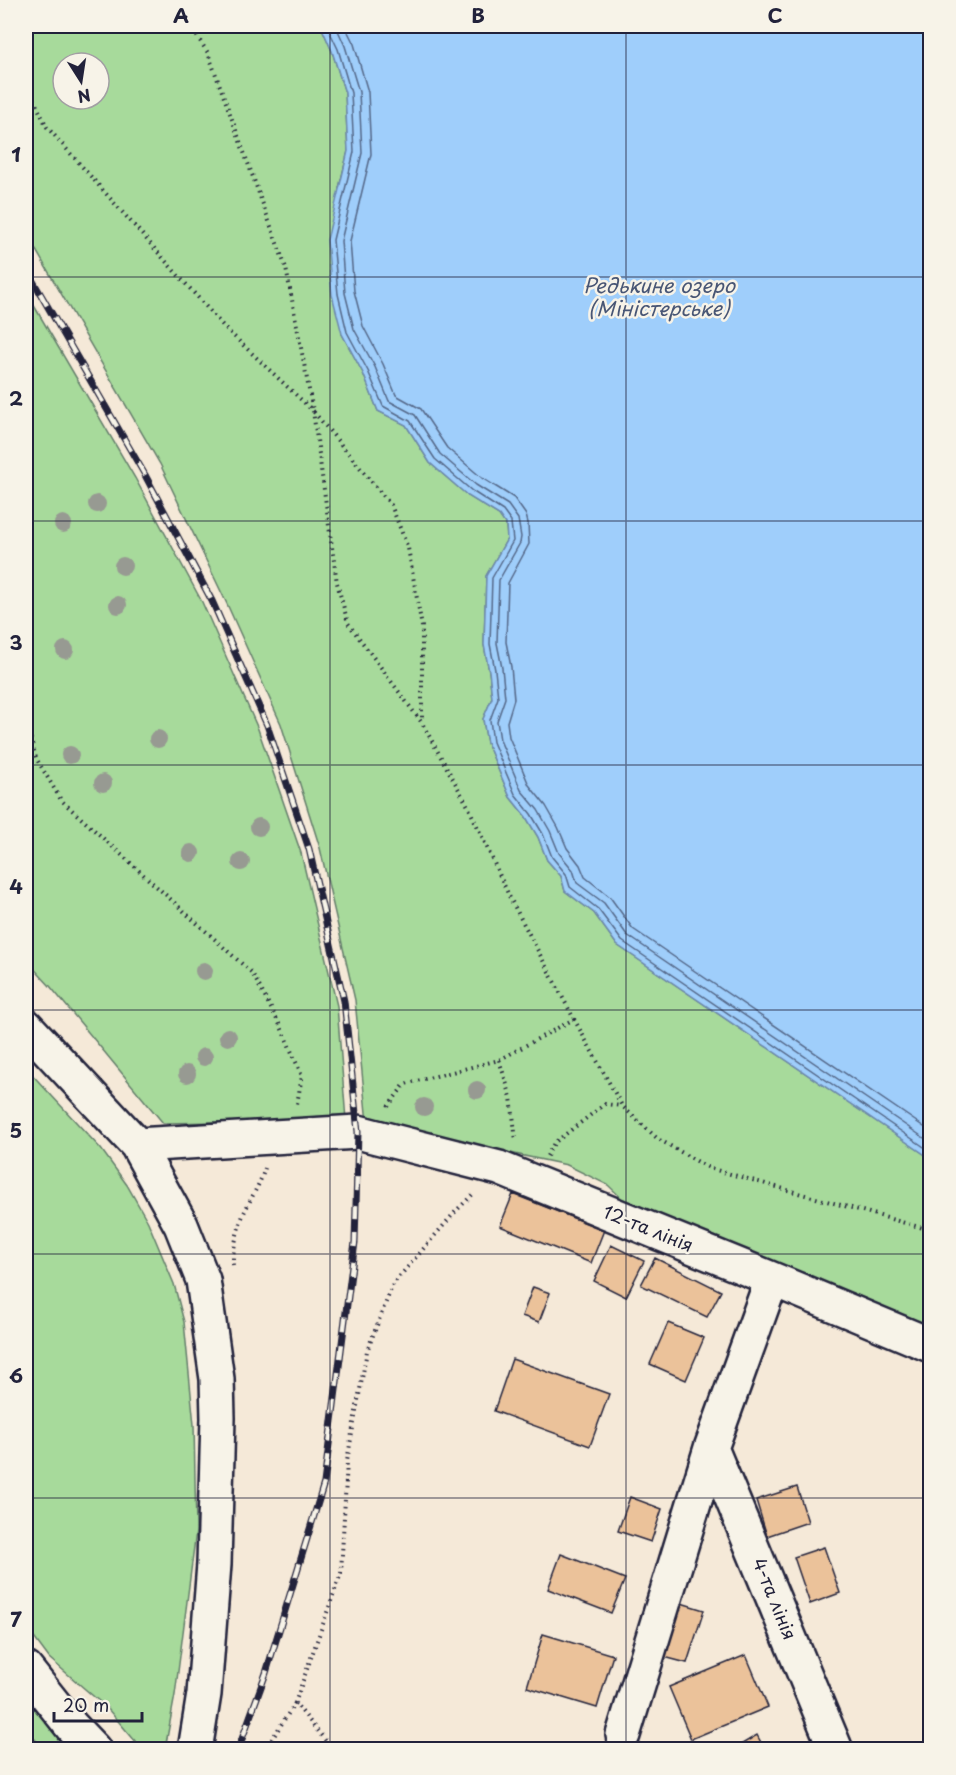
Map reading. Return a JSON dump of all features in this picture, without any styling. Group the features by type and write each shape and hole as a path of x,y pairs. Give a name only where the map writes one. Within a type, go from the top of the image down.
{"street":[{"path":"26,1026 137,1145 181,1225 203,1280 217,1379 218,1418 214,1564 204,1694 195,1749"},
{"name":"12-та лінія","path":"137,1145 365,1134 499,1168 930,1346"},
{"path":"623,1735 711,1448 772,1279"},
{"name":"4-та лінія","path":"711,1448 836,1749"},
{"path":"26,1669 72,1726 94,1749"}],"path":[{"path":"190,26 208,53 286,268 313,411 337,583 348,623 422,723 468,806 510,898 622,1106 658,1139 709,1168 930,1230"},
{"path":"26,83 47,127 224,327 313,411 391,505 408,549 422,627 422,723"},
{"path":"26,721 36,758 61,800 252,972 281,1027 302,1076 296,1109 273,1137 261,1182 244,1212 232,1257 233,1268"},
{"path":"365,1134 405,1084 499,1060 574,1019"},
{"path":"265,1749 295,1703 341,1573 347,1461 367,1351 393,1284 456,1210 499,1168 516,1144 511,1097 499,1060"},
{"path":"532,1182 554,1143 605,1104 622,1106"},
{"path":"295,1703 333,1749"}],"green space":[{"path":"26,26 321,26 332,51 345,93 348,151 339,188 342,334 363,373 378,411 406,425 430,463 468,496 499,515 506,525 507,539 486,576 484,645 492,698 483,719 487,743 510,797 538,837 547,860 561,876 565,891 594,913 617,945 930,1158 930,1339 642,1218 608,1185 567,1165 367,1123 355,1000 320,848 281,724 160,464 26,233"},
{"path":"26,292 135,478 202,602 258,729 301,853 337,1006 346,1120 163,1123 26,960"},
{"path":"26,1068 101,1149 127,1185 148,1222 174,1284 184,1322 194,1425 196,1531 175,1695 165,1749 142,1749 107,1708 49,1658 26,1627"},
{"path":"26,1697 67,1749 43,1749 26,1728"}],"water":[{"name":"Редькине озеро (Міністерське)","path":"321,26 930,26 930,1158 617,945 594,913 565,891 561,876 547,860 538,837 510,797 487,743 483,719 492,698 484,645 486,576 507,539 506,525 499,515 468,496 430,463 406,425 378,411 363,373 342,334 332,295 327,240 348,151 345,93 332,51"}],"building":[{"path":"513,1194 604,1230 591,1263 500,1226"},
{"path":"611,1245 644,1261 626,1297 594,1281"},
{"path":"655,1258 721,1291 707,1317 641,1285"},
{"path":"533,1287 550,1293 539,1322 522,1316"},
{"path":"668,1323 704,1338 686,1380 650,1364"},
{"path":"512,1359 609,1394 590,1446 494,1411"},
{"path":"797,1487 808,1522 767,1536 756,1500"},
{"path":"630,1497 662,1509 651,1542 618,1531"},
{"path":"824,1547 840,1593 810,1604 794,1557"},
{"path":"561,1554 625,1579 611,1613 548,1589"},
{"path":"681,1603 704,1610 687,1663 664,1657"},
{"path":"543,1634 613,1655 597,1708 527,1687"},
{"path":"746,1655 768,1707 691,1739 669,1687"},
{"path":"757,1735 765,1750 732,1750"}],"railway":[{"path":"26,269 145,475 212,601 267,725 309,849 344,1001 358,1132 355,1242 324,1483 266,1673 238,1750"}]}
